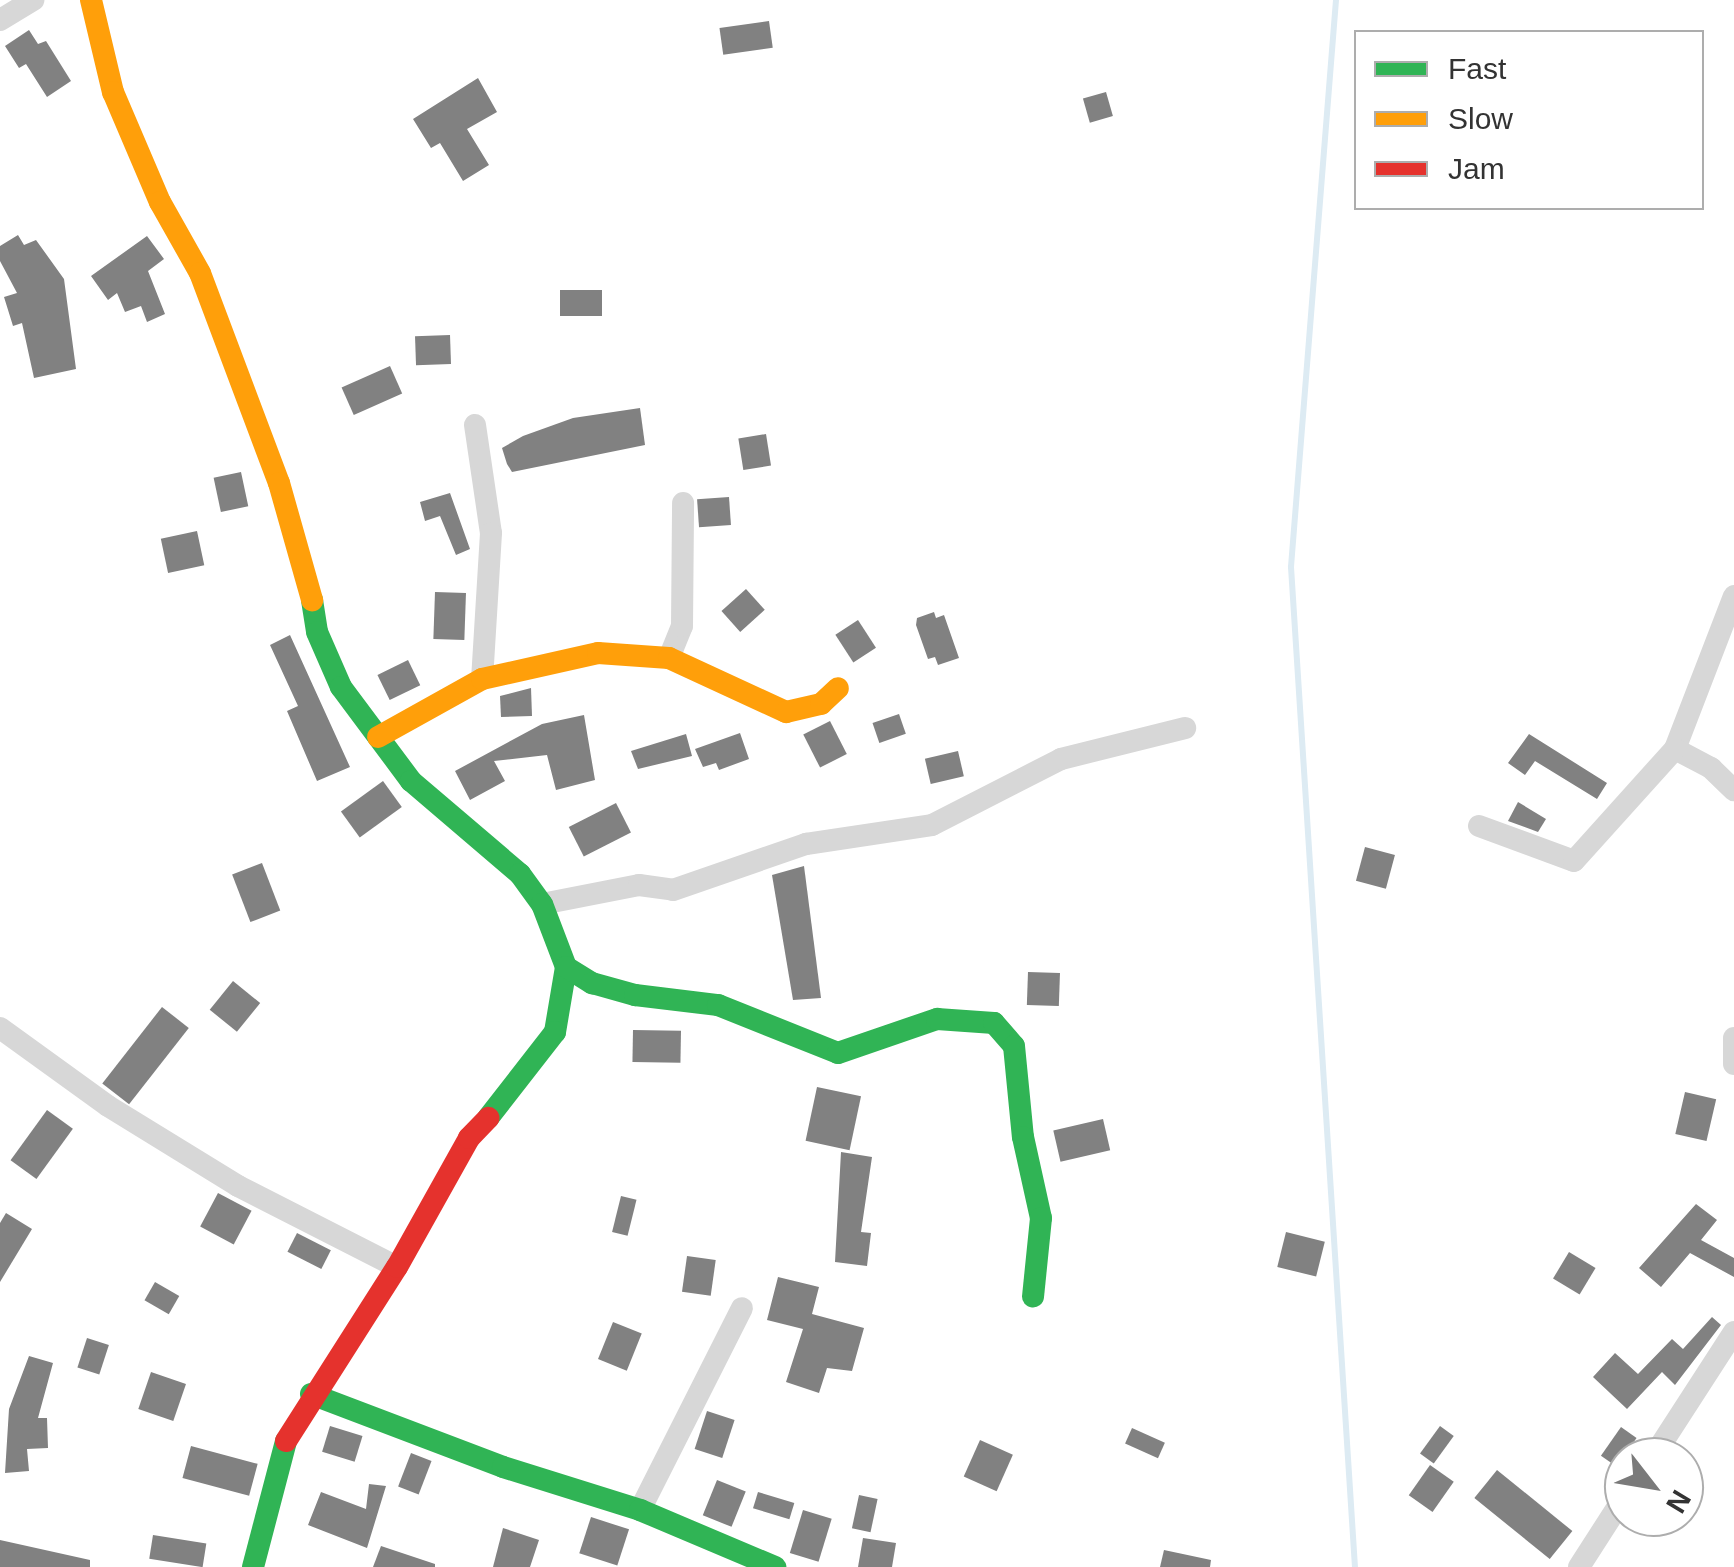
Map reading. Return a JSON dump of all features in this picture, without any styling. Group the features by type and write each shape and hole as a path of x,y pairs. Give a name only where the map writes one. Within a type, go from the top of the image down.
{"street":[{"path":"0,20 33,0"},
{"path":"91,0 113,92 160,202 200,273 279,483 310,584 317,632 341,686 411,782 520,874 542,904 566,966 555,1032 529,1074 469,1138 397,1268 286,1437 253,1567"},
{"path":"475,425 492,533 482,679"},
{"path":"669,658 682,626 683,503"},
{"path":"1479,826 1574,861 1675,749 1734,596"},
{"path":"378,737 482,679 598,653 669,658 786,712 820,704 838,688"},
{"path":"542,904 638,886 674,890 806,844 932,825 1062,759 1185,728"},
{"path":"1675,749 1711,768 1734,790"},
{"path":"566,966 592,983 635,995 718,1005 838,1053 937,1019 994,1023 1014,1046 1023,1136 1041,1218 1033,1297"},
{"path":"0,1028 108,1106 238,1186 397,1268"},
{"path":"1734,1038 1734,1064"},
{"path":"640,1510 742,1308"},
{"path":"1666,1437 1734,1332"},
{"path":"311,1394 504,1468 640,1510 776,1567"},
{"path":"1579,1567 1604,1528"}],"building":[{"path":"769,21 773,48 723,55 719,28"},
{"path":"29,30 38,44 46,41 71,81 47,97 26,64 19,68 5,46"},
{"path":"478,78 497,112 467,129 489,165 463,181 440,143 431,148 413,119"},
{"path":"1106,92 1113,116 1090,123 1083,99"},
{"path":"18,235 24,245 36,240 64,279 76,369 34,378 22,323 13,326 4,297 17,293 0,261 0,246"},
{"path":"147,236 164,259 148,271 165,314 147,322 141,306 125,312 117,293 108,300 91,276"},
{"path":"560,290 602,290 602,316 560,316"},
{"path":"450,335 451,364 416,365 415,336"},
{"path":"390,366 402,393 354,415 342,388"},
{"path":"640,408 645,445 512,472 507,464 502,448 523,436 573,418"},
{"path":"766,434 771,466 743,470 738,438"},
{"path":"241,472 248,506 221,512 214,478"},
{"path":"450,493 470,549 456,555 440,516 425,521 420,502"},
{"path":"729,497 731,525 699,527 697,499"},
{"path":"197,531 204,565 168,573 161,539"},
{"path":"746,589 765,610 740,632 721,611"},
{"path":"435,592 466,593 464,640 433,639"},
{"path":"934,612 936,618 944,615 959,658 938,665 935,657 928,659 916,625 917,618"},
{"path":"858,620 876,648 853,662 835,635"},
{"path":"290,635 350,767 317,781 287,711 298,706 270,645"},
{"path":"408,660 420,685 390,700 377,675"},
{"path":"531,688 532,716 501,717 500,696"},
{"path":"899,714 906,734 879,743 873,723"},
{"path":"584,715 595,780 556,790 547,755 494,761 505,781 470,800 455,771 542,724"},
{"path":"830,721 847,754 820,768 803,735"},
{"path":"740,733 749,759 719,770 716,763 703,767 695,749"},
{"path":"686,734 692,756 638,769 631,751"},
{"path":"1529,734 1607,783 1597,799 1535,761 1525,775 1508,763"},
{"path":"958,751 964,776 931,784 925,759"},
{"path":"383,781 402,807 360,837 341,812"},
{"path":"1518,802 1546,819 1538,832 1508,821"},
{"path":"616,803 631,832 584,856 569,827"},
{"path":"1365,847 1395,855 1386,889 1356,881"},
{"path":"262,863 280,911 250,922 232,874"},
{"path":"804,866 821,998 793,1000 772,875"},
{"path":"1028,972 1060,973 1059,1006 1027,1005"},
{"path":"233,981 260,1003 237,1032 210,1010"},
{"path":"162,1007 189,1028 129,1104 102,1083"},
{"path":"633,1030 681,1031 680,1063 632,1062"},
{"path":"817,1087 861,1096 850,1150 806,1141"},
{"path":"1685,1092 1716,1099 1707,1141 1675,1134"},
{"path":"47,1110 73,1129 36,1179 11,1160"},
{"path":"1103,1119 1110,1150 1061,1162 1053,1130"},
{"path":"841,1152 872,1157 861,1232 871,1233 867,1266 835,1262"},
{"path":"218,1193 252,1211 234,1244 200,1227"},
{"path":"621,1196 637,1200 628,1236 612,1232"},
{"path":"1696,1204 1717,1220 1701,1240 1734,1258 1734,1277 1690,1253 1661,1287 1639,1268"},
{"path":"6,1213 32,1229 0,1282 0,1223"},
{"path":"1286,1232 1325,1242 1316,1277 1277,1267"},
{"path":"297,1233 331,1250 321,1269 287,1252"},
{"path":"1569,1252 1596,1268 1580,1295 1553,1279"},
{"path":"687,1256 716,1260 711,1296 682,1292"},
{"path":"778,1277 819,1287 812,1314 864,1328 852,1371 827,1368 819,1393 786,1382 803,1329 767,1320"},
{"path":"155,1282 179,1296 169,1314 144,1300"},
{"path":"1712,1317 1721,1325 1675,1385 1662,1372 1627,1409 1593,1377 1615,1353 1638,1374 1672,1339 1683,1349"},
{"path":"613,1322 642,1334 627,1371 598,1359"},
{"path":"87,1338 109,1345 99,1375 77,1367"},
{"path":"29,1356 53,1363 38,1418 47,1418 48,1448 27,1449 29,1471 5,1473 9,1409"},
{"path":"151,1372 186,1384 173,1421 138,1409"},
{"path":"707,1411 735,1420 722,1458 695,1449"},
{"path":"330,1426 363,1436 355,1462 322,1452"},
{"path":"1440,1426 1454,1436 1434,1463 1420,1454"},
{"path":"1621,1427 1635,1437 1614,1437"},
{"path":"1132,1428 1165,1443 1158,1458 1125,1444"},
{"path":"980,1440 1013,1455 997,1491 964,1477"},
{"path":"191,1446 258,1464 249,1496 182,1478"},
{"path":"411,1453 432,1461 419,1494 398,1487"},
{"path":"1430,1465 1454,1482 1433,1512 1409,1495"},
{"path":"1497,1470 1572,1531 1550,1559 1474,1498"},
{"path":"717,1480 746,1492 732,1527 703,1515"},
{"path":"369,1484 386,1486 367,1548 308,1525 321,1492 366,1509"},
{"path":"758,1492 794,1503 789,1519 753,1508"},
{"path":"859,1495 878,1499 871,1532 852,1528"},
{"path":"803,1510 832,1519 819,1562 790,1553"},
{"path":"591,1517 629,1529 617,1566 579,1553"},
{"path":"503,1528 539,1540 530,1567 493,1567"},
{"path":"153,1535 206,1543 203,1567 149,1559"},
{"path":"863,1538 896,1543 892,1567 858,1567"},
{"path":"0,1540 90,1560 90,1567 0,1567"},
{"path":"381,1546 435,1564 435,1567 373,1567"},
{"path":"1164,1550 1211,1560 1210,1567 1160,1567"}],"waterway":[{"path":"1336,0 1291,567 1355,1567"}],"traffic: fast":[{"path":"312,600 317,632 341,687 411,781 520,874 542,904 566,967 555,1032 488,1118"},
{"path":"566,967 592,983 635,995 718,1005 838,1053 937,1019 994,1023 1014,1046 1023,1137 1041,1218 1033,1297"},
{"path":"311,1394 503,1467 640,1510 775,1567"},
{"path":"253,1567 286,1441"}],"traffic: slow":[{"path":"91,0 113,92 160,202 200,273 279,483 312,600"},
{"path":"378,737 482,679 598,653 669,658 786,712 821,704 838,688"}],"traffic: jam":[{"path":"286,1441 397,1267 469,1138 488,1118"}]}
